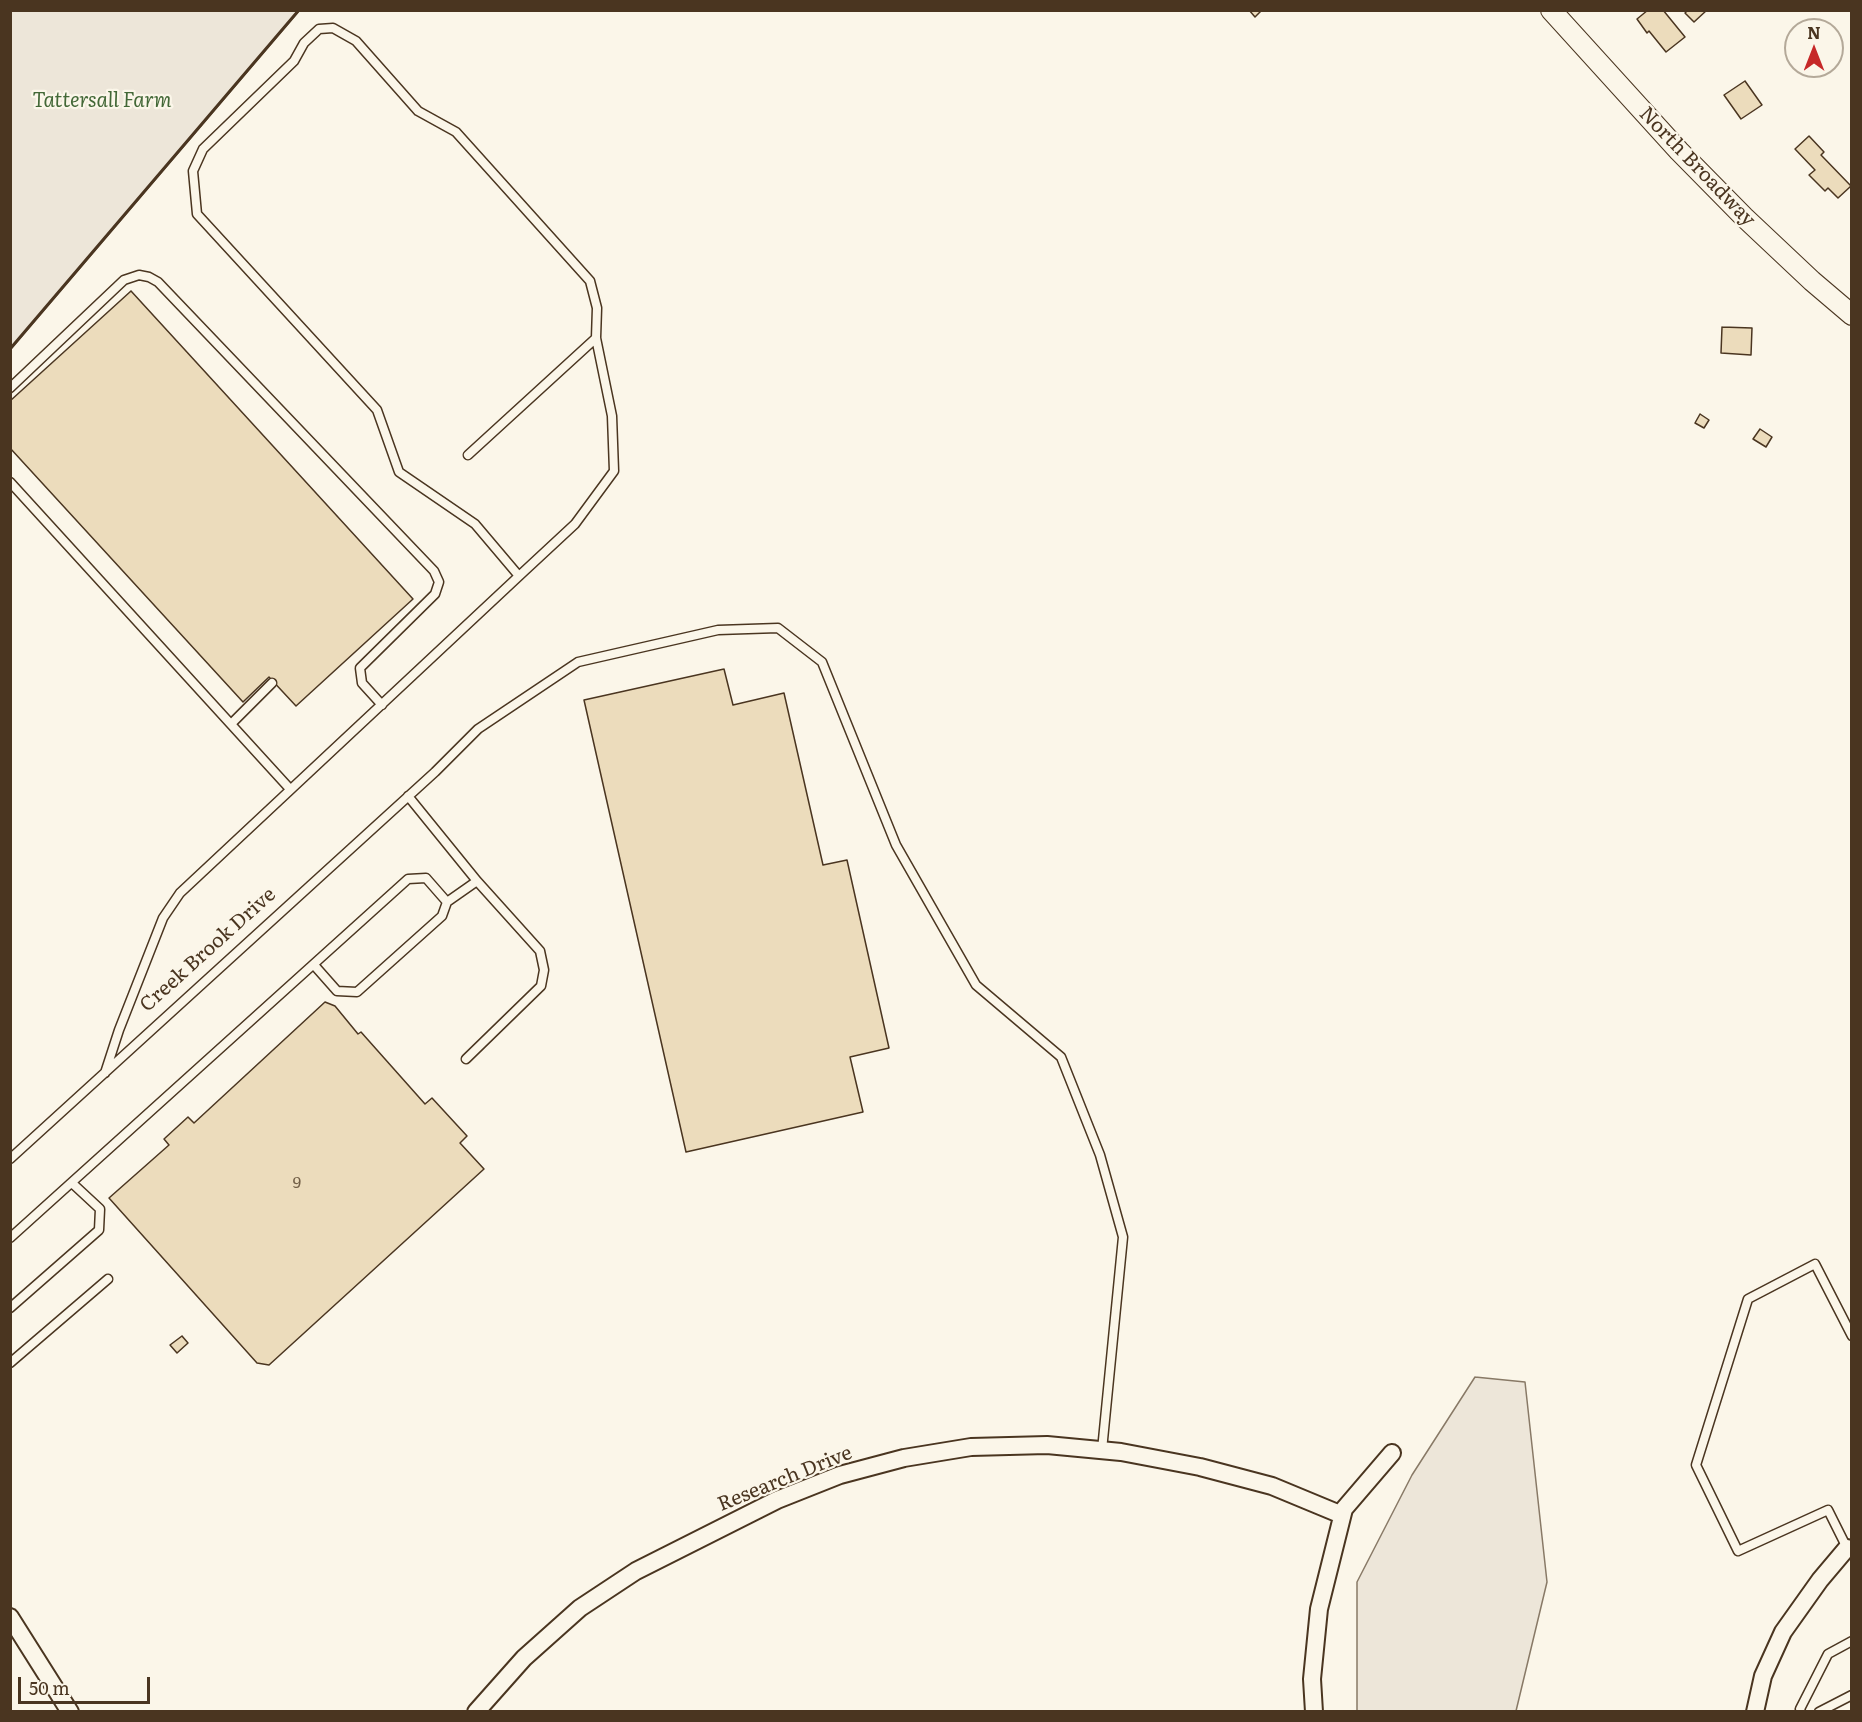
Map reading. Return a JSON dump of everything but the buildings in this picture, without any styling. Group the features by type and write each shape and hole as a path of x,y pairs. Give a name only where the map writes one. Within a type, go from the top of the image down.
{"street":[{"name":"North Broadway","path":"1551,10 1679,151 1744,217 1851,315"},
{"name":"Research Drive","path":"476,1712 524,1658 580,1608 636,1571 777,1500 840,1475 916,1456 971,1447 1047,1445 1102,1450 1200,1467 1272,1486 1342,1515"},
{"path":"1314,1712 1312,1679 1319,1609 1342,1515 1344,1509 1392,1453"},
{"path":"1755,1712 1763,1676 1783,1632 1820,1580 1850,1550"},
{"path":"10,1617 70,1712"}],"lane":[{"path":"105,1073 137,983 164,918 180,893 575,524 614,471 612,416 596,338 597,308 590,281 456,132 418,111 356,41 333,28 319,29 304,43 294,61 203,149 193,171 197,214 377,410 399,472 475,524 519,576"},
{"path":"10,388 124,280 139,275 158,282 434,571 439,582 435,594 360,668 362,683 382,705"},
{"path":"468,455 596,338"},
{"path":"10,482 290,789"},
{"name":"Creek Brook Drive","path":"10,1159 435,772 478,729 578,662 718,630 778,628 822,662 896,845 976,985 1061,1057 1100,1155 1123,1237 1102,1450"},
{"path":"231,724 273,684"},
{"path":"408,796 477,880 540,951 544,970 541,986 465,1059"},
{"path":"10,1238 408,879 426,878 447,902"},
{"path":"314,964 337,991 357,992 442,916 447,902 477,880"},
{"path":"10,1308 99,1230 100,1209 72,1183"},
{"path":"1850,1550 1828,1510 1738,1551 1696,1465 1748,1299 1815,1264 1851,1336"},
{"path":"10,1363 108,1279"},
{"path":"1801,1712 1800,1709 1828,1654 1851,1641"},
{"path":"1819,1712 1851,1695"}],"green space":[{"name":"Tattersall Farm","path":"10,11 299,11 11,349"},
{"path":"1475,1377 1525,1382 1547,1582 1516,1711 1357,1711 1357,1582 1412,1475"}],"wall":[{"path":"10,349 299,10"}]}
